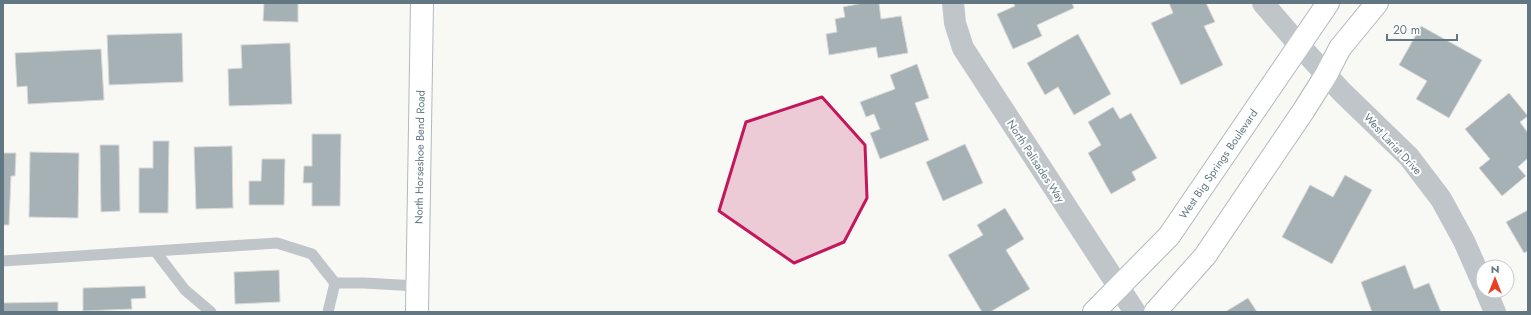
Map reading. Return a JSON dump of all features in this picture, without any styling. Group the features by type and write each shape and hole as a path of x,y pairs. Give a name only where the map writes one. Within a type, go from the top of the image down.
{"street":[{"name":"North Horseshoe Bend Road","path":"417,312 422,3"},
{"name":"North Palisades Way","path":"953,3 955,23 963,48 1135,312"},
{"name":"West Lariat Drive","path":"1263,3 1326,75 1408,157 1441,199 1464,241 1475,266"},
{"name":"West Big Springs Boulevard","path":"1094,312 1169,236 1328,3"},
{"path":"1155,312 1205,256 1304,110 1326,75 1340,48 1377,3"},
{"path":"1489,299 1495,312"}],"lane":[{"path":"3,261 277,242 312,254 336,283"},
{"path":"155,251 185,290 211,312"},
{"path":"336,283 364,282 417,286"},
{"path":"328,312 336,283"}],"highlighted area":[{"path":"822,97 865,145 867,198 844,242 794,263 719,211 746,122"}],"building":[{"path":"264,3 298,3 298,22 263,21"},
{"path":"863,3 879,3 881,19 901,16 908,53 878,58 876,47 829,55 826,34 837,32 835,19 845,17 843,7"},
{"path":"1013,3 1072,3 1074,8 1037,25 1042,36 1013,49 997,14 1015,6"},
{"path":"1169,3 1206,3 1215,22 1204,26 1223,65 1181,85 1151,23 1173,13"},
{"path":"1421,26 1482,60 1449,118 1416,99 1427,81 1399,65"},
{"path":"182,33 183,82 109,85 107,35"},
{"path":"1078,34 1111,94 1074,115 1058,87 1045,95 1027,63"},
{"path":"290,43 292,104 229,106 228,69 242,68 241,45"},
{"path":"101,49 104,100 28,104 27,86 17,87 15,53"},
{"path":"917,64 929,98 915,103 929,140 880,159 870,133 880,129 874,114 866,117 860,102 895,89 890,75"},
{"path":"1509,93 1528,116 1520,122 1528,133 1528,158 1518,167 1526,176 1502,196 1479,168 1490,159 1465,129"},
{"path":"1113,107 1120,119 1131,113 1157,158 1132,172 1136,180 1111,194 1088,153 1101,145 1088,122"},
{"path":"312,134 341,134 340,206 312,206 312,183 303,183 304,166 312,166"},
{"path":"153,141 169,141 168,213 139,213 139,168 153,168"},
{"path":"965,144 983,183 943,201 926,162"},
{"path":"100,145 119,145 120,211 101,212"},
{"path":"232,146 233,208 196,209 194,147"},
{"path":"30,152 79,153 78,218 29,217"},
{"path":"3,153 16,153 15,176 11,176 9,225 3,225"},
{"path":"262,159 285,159 284,205 249,205 249,181 261,181"},
{"path":"1345,175 1372,190 1332,264 1282,237 1310,185 1333,197"},
{"path":"1005,208 1024,239 1006,250 1030,289 990,312 982,312 948,255 983,235 977,225"},
{"path":"1528,210 1528,251 1524,253 1506,222"},
{"path":"1405,265 1414,289 1429,283 1441,312 1372,312 1361,282"},
{"path":"279,270 280,302 235,304 234,272"},
{"path":"145,286 146,298 131,299 132,309 83,311 83,288"},
{"path":"1248,298 1257,312 1225,312"},
{"path":"58,302 58,312 3,312 3,303"}]}
